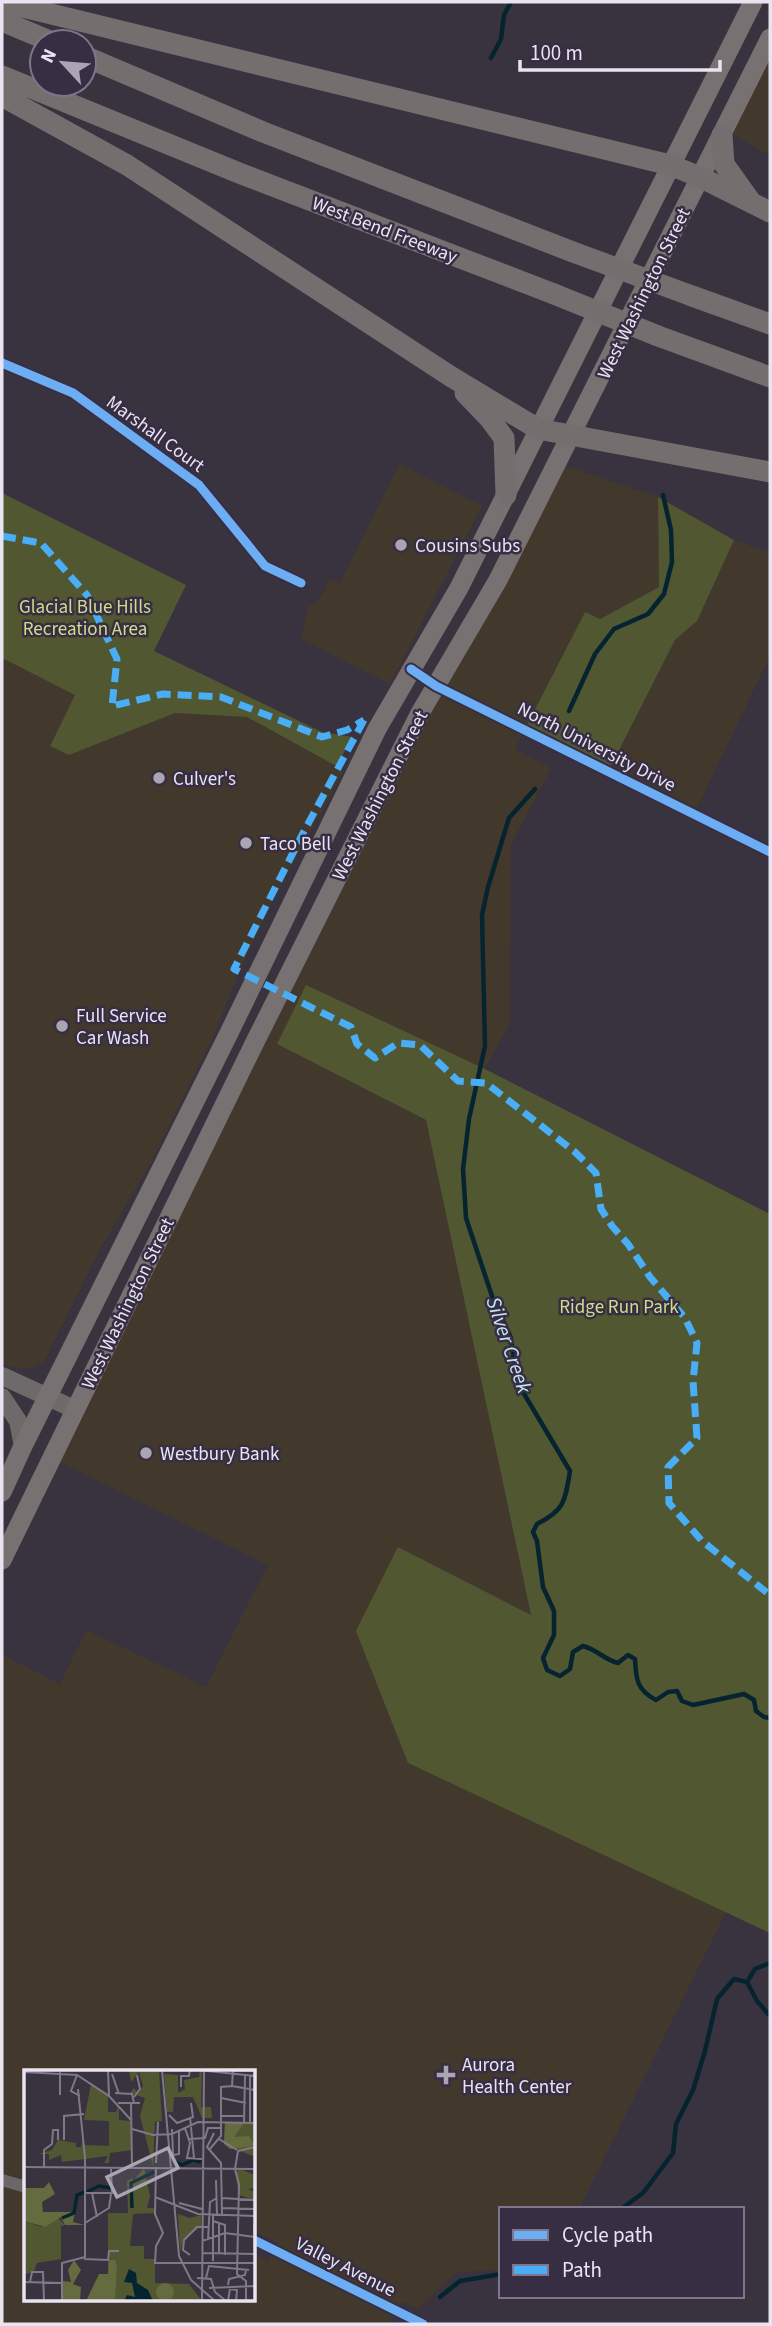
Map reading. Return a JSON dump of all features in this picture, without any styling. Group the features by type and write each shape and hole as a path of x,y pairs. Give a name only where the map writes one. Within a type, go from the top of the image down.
{"highway":[{"path":"2,2 670,165 770,212"},
{"path":"2,21 28,32"},
{"path":"98,62 263,132 770,324"},
{"name":"West Bend Freeway","path":"2,76 239,173 770,377"},
{"path":"2,96 127,165 450,376 538,429 770,472"},
{"path":"722,135 724,164 750,201"},
{"path":"450,376 504,438 506,495"}],"main road":[{"name":"West Washington Street","path":"2,1492 371,741 459,588 752,2"},
{"name":"West Washington Street","path":"2,1560 254,1044 420,713 498,580 770,38"}],"street":[{"name":"Marshall Court","path":"2,363 73,393 199,485 265,566 301,583"},
{"name":"North University Drive","path":"411,669 436,686 770,852"},
{"path":"2,1376 74,1409"},
{"path":"2,1397 18,1421 23,1446"},
{"path":"2,2180 24,2186"},
{"name":"Valley Avenue","path":"256,2240 423,2324"}],"shaded area":[{"path":"770,49 770,156 733,134"},
{"path":"399,464 482,506 390,684 301,639 308,607 316,603 329,579 339,584"},
{"path":"565,466 658,497 659,587 599,619 585,612 515,749 551,768 511,845 510,1024 485,1069 307,986 277,1044 426,1120 531,1616 398,1547 408,1763 726,1912 580,2207 499,2207 499,2270 457,2272 418,2309 401,2301 389,2324 2,2324 2,1655 60,1684 86,1630 206,1687 268,1565 56,1460 455,665"},
{"path":"734,540 770,553 770,656 697,808 611,766 675,640 697,621"},
{"path":"2,658 75,695 50,745 69,755 174,713 247,717 344,771 273,900 237,977 214,1035 150,1164 99,1251 44,1362 21,1369 2,1364"}],"green space":[{"name":"Glacial Blue Hills Recreation Area","path":"2,493 186,585 154,651 322,732 353,737 336,766 247,717 175,713 69,755 50,746 75,695 2,658"},
{"path":"658,497 734,540 697,621 675,640 611,766 527,725 585,612 600,619 659,587"},
{"name":"Ridge Run Park","path":"306,985 485,1069 770,1214 770,1933 408,1763 356,1631 398,1547 531,1615 426,1120 277,1044"}],"waterway":[{"name":"Silver Creek","path":"491,58 501,39 504,15 511,2"},
{"name":"Silver Creek","path":"569,711 595,654 614,629 648,614 664,594 672,562 671,530 663,495"},
{"name":"Silver Creek","path":"535,789 509,818 482,915 485,1046 469,1119 463,1169 466,1218 493,1299 511,1338 517,1382 570,1471 562,1504 553,1514 537,1524 533,1532 537,1541 543,1587 554,1611 554,1635 543,1658 547,1670 560,1676 570,1669 573,1652 583,1646 618,1663 628,1655 635,1659 641,1688 656,1700 668,1692 677,1691 682,1701 693,1705 744,1694 754,1700 756,1711 770,1718"},
{"path":"770,1963 755,1969 747,1982 757,2001 770,2016"},
{"path":"624,2207 643,2193 673,2153 676,2124 693,2090 717,1999 734,1979 747,1982"},
{"path":"440,2297 460,2281 499,2274"}],"marked path":[{"path":"2,536 41,543 87,595 117,659 112,706 163,694 221,697 322,737 347,730 364,720"},
{"path":"364,720 234,969 351,1027 357,1044 375,1058 398,1043 420,1045 458,1081 486,1083 575,1152 596,1173 601,1209 650,1277 685,1318 697,1343 693,1381 697,1438 668,1467 669,1503 702,1541 770,1595"}],"cycle path":[{"path":"2,363 73,393 199,485 265,566 301,583"},
{"path":"411,669 436,686 770,852"},
{"path":"256,2241 423,2324"}],"place":[{"name":"Cousins Subs","path":"401,545"},
{"name":"Culver's","path":"159,778"},
{"name":"Taco Bell","path":"246,843"},
{"name":"Full Service Car Wash","path":"62,1026"},
{"name":"Westbury Bank","path":"146,1453"},
{"name":"Aurora Health Center","path":"446,2075"}]}
